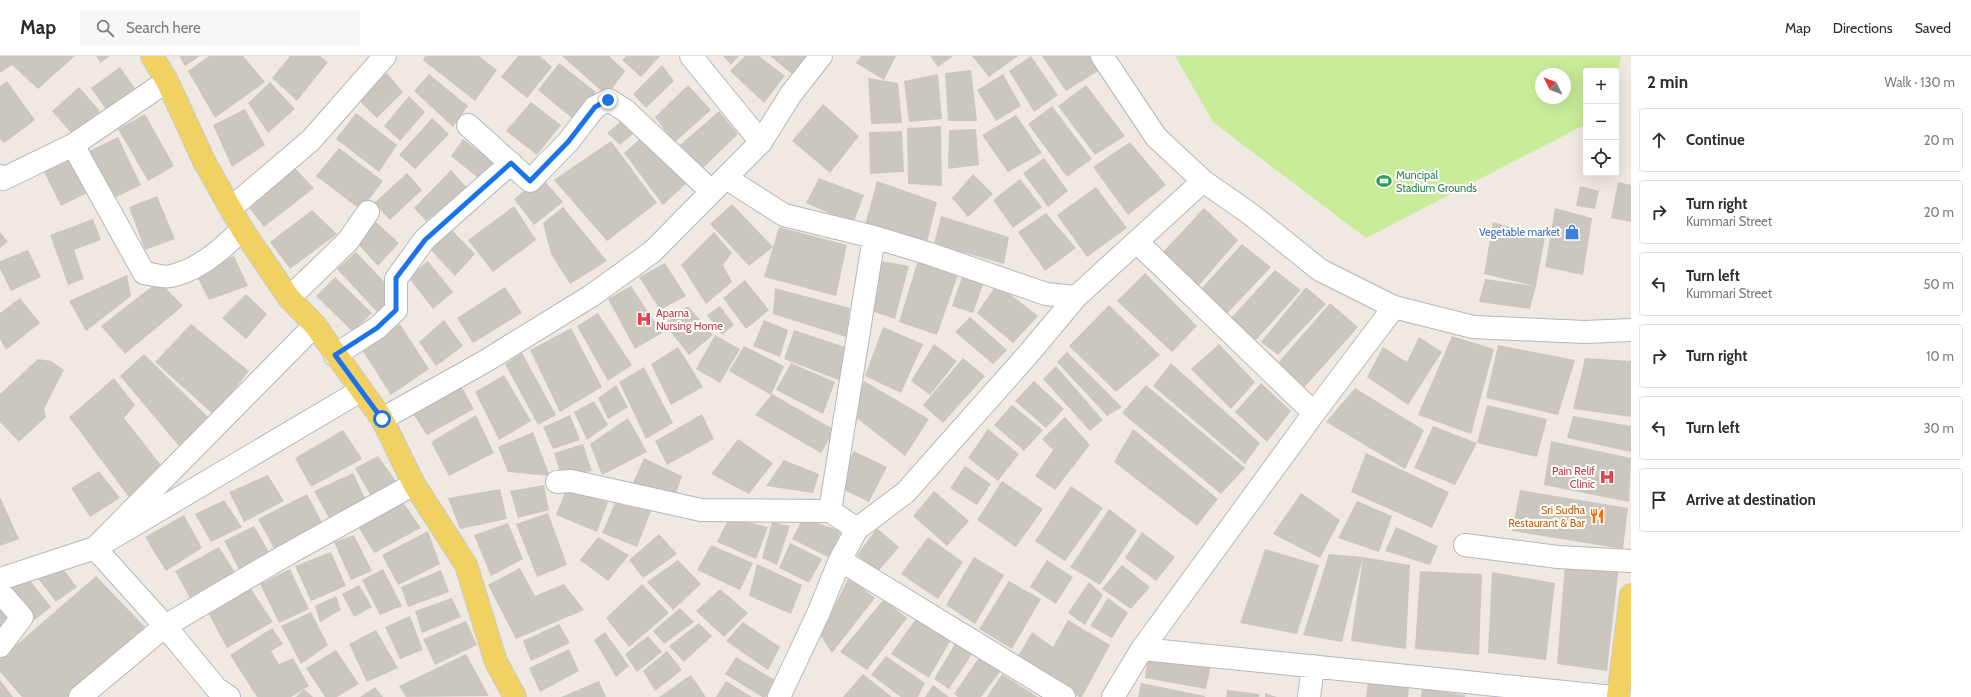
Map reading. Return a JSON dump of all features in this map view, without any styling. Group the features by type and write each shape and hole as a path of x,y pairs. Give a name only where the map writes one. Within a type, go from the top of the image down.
{"main road":[{"path":"152,56 168,80 204,161 242,229 289,298 315,325 382,419 414,484 466,565 496,662 515,697"},
{"path":"1618,697 1631,595"}],"street":[{"path":"231,208 311,140 385,56"},
{"path":"691,56 761,142"},
{"path":"382,419 484,362 591,296 652,252 761,142 791,94 821,56"},
{"path":"1102,56 1156,137 1203,181 1249,213 1320,270 1394,307 1473,327 1585,332 1631,330"},
{"path":"0,176 3,180 73,145 168,80"},
{"path":"468,125 530,181 568,142 595,107 608,100 626,111 718,185 784,214 874,237 930,254 1046,294 1076,297"},
{"path":"73,145 144,272 170,277 196,266 224,248 242,229"},
{"path":"335,355 377,328 396,310 396,278 425,240 511,163"},
{"path":"780,696 818,614 840,560 858,529 906,492 1030,352 1076,297 1203,181"},
{"path":"289,298 348,240 368,212"},
{"path":"830,511 874,237"},
{"path":"1137,242 1314,413"},
{"path":"1113,697 1142,649 1314,413 1394,307"},
{"path":"94,548 315,325"},
{"path":"0,579 94,548 360,390"},
{"path":"557,482 571,481 701,510 830,511 858,529"},
{"path":"80,697 165,626 286,555 414,484"},
{"path":"1465,545 1558,557 1631,561"},
{"path":"94,548 165,626 216,688 229,697"},
{"path":"840,560 1064,697"},
{"path":"0,592 22,617 0,646"},
{"path":"1142,649 1613,697"},
{"path":"1309,697 1313,666"}],"green space":[{"name":"Muncipal Stadium Grounds","path":"1175,56 1621,56 1619,68 1583,68 1583,126 1366,238 1213,122"}],"building":[{"path":"0,56 75,56 38,89 12,65 0,73"},
{"path":"96,56 110,56 100,63"},
{"path":"179,56 200,56 185,66"},
{"path":"209,56 243,56 265,82 215,118 188,71"},
{"path":"290,56 320,56 328,62 297,101 272,78"},
{"path":"425,56 479,56 497,70 475,101 423,60"},
{"path":"518,56 540,56 552,67 527,98 501,77"},
{"path":"562,56 609,56 625,71 607,96"},
{"path":"626,56 660,56 641,77 622,60"},
{"path":"723,56 739,56 731,65"},
{"path":"745,56 759,56 785,76 764,103 730,71"},
{"path":"770,56 809,56 793,75"},
{"path":"861,56 896,56 884,80 856,63"},
{"path":"930,56 953,56 938,67"},
{"path":"972,56 1018,56 989,77"},
{"path":"1031,56 1058,95 1034,112 1009,71"},
{"path":"1042,56 1095,56 1103,68 1066,91"},
{"path":"559,63 596,92 574,120 538,90"},
{"path":"662,65 674,81 646,108 633,94"},
{"path":"120,67 137,91 107,111 91,88"},
{"path":"971,70 977,121 948,121 945,73"},
{"path":"387,73 403,92 377,118 358,100"},
{"path":"429,74 468,106 453,127 414,91"},
{"path":"938,74 942,119 909,122 904,81"},
{"path":"1003,74 1021,106 996,121 977,90"},
{"path":"868,78 898,83 902,123 871,124"},
{"path":"7,81 35,120 4,143 0,139 0,86"},
{"path":"270,82 295,109 268,133 248,103"},
{"path":"688,85 711,110 674,143 655,117"},
{"path":"1086,85 1125,136 1095,155 1058,106"},
{"path":"79,87 100,111 73,135 52,111"},
{"path":"409,96 425,112 400,141 384,126"},
{"path":"531,102 561,125 537,155 506,131"},
{"path":"823,104 859,136 830,173 792,141"},
{"path":"1052,106 1092,159 1067,177 1028,124"},
{"path":"245,109 265,145 232,167 213,125"},
{"path":"719,111 738,134 703,168 680,145"},
{"path":"356,113 397,145 379,172 336,139"},
{"path":"145,114 174,166 148,181 118,129"},
{"path":"1016,115 1042,153 1008,172 982,135"},
{"path":"626,117 639,129 620,145 607,133"},
{"path":"432,118 449,134 415,169 399,155"},
{"path":"941,126 942,186 908,184 907,128"},
{"path":"976,129 979,165 948,169 949,130"},
{"path":"902,131 904,172 870,174 869,132"},
{"path":"643,136 688,182 663,205 624,153"},
{"path":"118,137 141,185 108,201 85,153"},
{"path":"463,139 495,163 483,182 451,156"},
{"path":"611,141 657,203 607,241 554,180"},
{"path":"1130,142 1166,185 1128,215 1093,167"},
{"path":"339,148 383,181 361,210 316,176"},
{"path":"67,155 87,193 61,206 42,168"},
{"path":"1044,158 1068,191 1048,207 1023,173"},
{"path":"295,168 314,188 264,227 248,206"},
{"path":"451,170 468,189 426,221 414,208"},
{"path":"407,173 422,190 390,220 374,203"},
{"path":"973,174 993,194 968,217 952,198"},
{"path":"541,177 563,202 534,225 514,199"},
{"path":"819,178 864,195 853,224 806,203"},
{"path":"1020,179 1042,207 1013,228 993,200"},
{"path":"877,181 937,202 927,242 865,225"},
{"path":"1618,182 1631,185 1631,222 1611,218"},
{"path":"1580,186 1599,191 1595,209 1576,206"},
{"path":"1096,187 1127,228 1087,257 1057,215"},
{"path":"157,196 175,239 145,250 129,207"},
{"path":"732,204 773,247 749,266 710,224"},
{"path":"514,206 536,240 493,272 468,240"},
{"path":"563,207 607,261 570,284 551,254 543,223"},
{"path":"1204,208 1238,240 1196,289 1162,253"},
{"path":"1555,208 1592,218 1583,275 1545,267"},
{"path":"312,210 337,234 290,269 270,242"},
{"path":"1046,213 1076,248 1045,271 1018,232"},
{"path":"941,216 1009,237 1004,264 934,244"},
{"path":"93,219 101,240 74,250 84,279 68,285 50,235"},
{"path":"376,222 399,243 378,266 356,242"},
{"path":"1493,222 1545,237 1530,309 1479,302 1485,279 1534,286 1484,274"},
{"path":"449,227 475,254 455,276 429,248"},
{"path":"779,227 847,245 836,296 764,277"},
{"path":"0,232 8,242 0,248"},
{"path":"714,232 732,253 723,265 732,282 706,304 681,265"},
{"path":"1242,244 1271,267 1225,316 1199,291"},
{"path":"28,250 41,277 11,291 0,269 0,261"},
{"path":"356,252 394,292 378,313 337,269"},
{"path":"234,256 248,286 209,300 194,271"},
{"path":"876,260 909,266 895,319 866,309"},
{"path":"918,260 959,272 937,335 899,322"},
{"path":"428,261 453,292 433,309 408,277"},
{"path":"665,263 686,296 660,310 639,277"},
{"path":"1275,270 1301,290 1256,340 1231,318"},
{"path":"964,271 985,279 973,313 952,306"},
{"path":"1145,273 1197,326 1172,352 1117,301"},
{"path":"127,275 131,296 86,331 69,301"},
{"path":"335,277 372,313 353,332 316,296"},
{"path":"745,280 769,310 746,329 723,298"},
{"path":"159,281 183,306 125,354 101,326"},
{"path":"997,284 1038,316 1013,343 977,313"},
{"path":"631,286 662,333 635,349 608,299"},
{"path":"505,287 522,313 473,343 457,318"},
{"path":"1306,287 1326,304 1278,355 1261,342"},
{"path":"775,288 850,308 846,337 773,314"},
{"path":"246,294 267,314 246,339 222,318"},
{"path":"20,298 40,323 6,350 0,339 0,313"},
{"path":"1330,303 1358,327 1303,389 1277,364"},
{"path":"1109,305 1160,355 1116,392 1069,346"},
{"path":"688,306 713,335 689,355 664,324"},
{"path":"720,306 734,325 722,335 707,315"},
{"path":"598,313 632,365 608,381 577,326"},
{"path":"970,317 1007,350 993,364 955,332"},
{"path":"444,320 463,346 436,366 419,342"},
{"path":"764,320 788,330 780,357 753,346"},
{"path":"191,324 249,371 214,415 155,362"},
{"path":"400,324 429,369 391,395 362,350"},
{"path":"883,327 923,344 901,393 865,376"},
{"path":"571,328 602,387 560,412 530,350"},
{"path":"794,330 845,347 841,381 784,359"},
{"path":"715,335 740,349 720,383 696,369"},
{"path":"1452,336 1494,349 1471,434 1418,415"},
{"path":"1419,337 1442,352 1408,405 1367,377 1383,347 1407,362"},
{"path":"934,344 957,361 930,395 911,381"},
{"path":"1219,344 1255,382 1231,409 1191,369"},
{"path":"1498,345 1575,360 1558,415 1486,398"},
{"path":"744,346 784,366 771,395 729,371"},
{"path":"678,347 703,387 671,405 651,364"},
{"path":"1067,352 1122,407 1107,416 1057,362"},
{"path":"522,353 556,415 538,425 505,364"},
{"path":"144,354 211,420 183,451 120,376"},
{"path":"963,358 985,376 943,423 923,405"},
{"path":"1585,358 1631,361 1631,417 1573,409"},
{"path":"38,359 51,361 64,370 44,409 46,417 19,442 0,422 0,394"},
{"path":"791,363 835,382 823,414 776,390"},
{"path":"1171,363 1260,443 1245,464 1153,386"},
{"path":"1056,366 1103,420 1090,431 1043,379"},
{"path":"644,367 673,423 646,439 619,382"},
{"path":"504,375 531,421 499,440 475,392"},
{"path":"114,378 135,405 124,418 164,469 131,500 69,417"},
{"path":"458,380 474,409 427,435 411,411"},
{"path":"864,381 929,419 905,456 849,412"},
{"path":"1034,381 1064,409 1046,428 1015,401"},
{"path":"1261,383 1291,411 1267,442 1235,412"},
{"path":"616,385 628,407 608,419 598,398"},
{"path":"1146,385 1245,468 1221,494 1122,413"},
{"path":"1355,388 1424,430 1405,469 1326,422"},
{"path":"772,394 835,430 821,453 755,415"},
{"path":"594,401 608,425 587,440 574,412"},
{"path":"1012,405 1043,430 1024,451 994,425"},
{"path":"1487,405 1547,419 1537,457 1477,443"},
{"path":"702,414 714,439 667,465 655,441"},
{"path":"476,415 494,453 449,476 431,442"},
{"path":"570,415 580,440 553,449 543,427"},
{"path":"1573,416 1631,426 1631,452 1567,438"},
{"path":"1065,417 1090,445 1055,490 1035,476 1053,450 1042,439"},
{"path":"628,418 647,452 602,475 590,444"},
{"path":"1433,426 1477,443 1455,485 1414,468"},
{"path":"988,429 1019,454 998,481 968,458"},
{"path":"1133,429 1218,499 1197,526 1114,462"},
{"path":"343,430 362,459 311,487 295,458"},
{"path":"533,432 550,476 508,472 498,447"},
{"path":"738,439 773,463 749,494 711,474"},
{"path":"1551,441 1631,458 1629,502 1544,485"},
{"path":"583,444 592,471 561,475 554,453"},
{"path":"854,451 887,467 869,502 836,486"},
{"path":"1366,453 1449,492 1432,528 1351,492"},
{"path":"378,456 398,484 372,498 355,468"},
{"path":"644,458 682,476 675,496 632,485"},
{"path":"784,460 819,474 813,493 766,486"},
{"path":"965,466 991,484 977,505 950,488"},
{"path":"99,471 120,498 90,517 71,488"},
{"path":"353,473 368,504 331,522 314,491"},
{"path":"268,475 284,501 244,522 229,492"},
{"path":"1002,481 1043,509 1016,547 977,520"},
{"path":"544,485 549,510 518,518 510,491"},
{"path":"1071,486 1103,508 1065,561 1035,541"},
{"path":"500,489 507,519 460,529 448,498"},
{"path":"566,490 608,502 597,532 556,515"},
{"path":"1520,490 1628,508 1623,549 1512,531"},
{"path":"934,491 969,521 947,546 913,516"},
{"path":"1301,493 1340,520 1320,558 1273,534"},
{"path":"307,494 324,526 277,554 258,519"},
{"path":"0,497 19,539 0,546"},
{"path":"401,499 421,528 374,553 357,525"},
{"path":"224,500 242,527 211,542 195,514"},
{"path":"1357,501 1392,516 1379,552 1338,538"},
{"path":"615,503 651,511 637,547 602,533"},
{"path":"1109,509 1137,530 1100,585 1070,567"},
{"path":"548,513 567,565 537,577 516,524"},
{"path":"184,515 202,548 166,571 145,537"},
{"path":"729,517 768,527 756,559 717,542"},
{"path":"803,518 841,531 830,558 792,539"},
{"path":"772,522 790,526 777,565 762,558"},
{"path":"508,523 523,559 491,576 474,535"},
{"path":"254,526 273,559 241,573 224,541"},
{"path":"1396,527 1438,546 1430,565 1385,551"},
{"path":"877,528 899,547 877,573 857,555"},
{"path":"428,531 440,564 398,585 382,555"},
{"path":"1142,532 1175,557 1156,581 1125,558"},
{"path":"659,534 677,554 643,578 629,560"},
{"path":"354,535 372,571 351,580 334,542"},
{"path":"598,537 629,555 608,581 580,560"},
{"path":"928,537 963,562 938,599 901,574"},
{"path":"790,543 822,559 809,583 779,568"},
{"path":"711,545 753,563 740,590 697,570"},
{"path":"219,547 238,577 192,602 175,571"},
{"path":"1265,549 1319,565 1297,634 1240,623"},
{"path":"331,552 346,586 311,601 295,566"},
{"path":"1329,554 1363,557 1342,642 1303,635"},
{"path":"974,557 1004,575 975,624 946,605"},
{"path":"1363,557 1410,565 1406,649 1351,641"},
{"path":"678,560 701,584 673,610 647,582"},
{"path":"1047,560 1073,577 1056,604 1030,587"},
{"path":"1565,563 1619,566 1607,671 1557,664"},
{"path":"757,564 802,585 791,614 749,596"},
{"path":"1122,565 1150,587 1131,609 1102,589"},
{"path":"61,566 77,587 56,602 36,576"},
{"path":"520,568 535,596 564,584 584,610 516,639 488,585"},
{"path":"290,569 309,609 279,623 260,584"},
{"path":"383,569 402,606 380,615 362,580"},
{"path":"441,570 449,592 408,607 401,587"},
{"path":"1420,571 1482,574 1479,655 1415,649"},
{"path":"1492,572 1555,583 1546,660 1488,653"},
{"path":"96,576 145,627 67,697 22,697 0,672 0,659"},
{"path":"849,577 875,598 832,653 820,635"},
{"path":"29,579 51,607 35,620 10,588"},
{"path":"1009,581 1041,599 1012,649 979,629"},
{"path":"1089,582 1103,595 1085,625 1068,613"},
{"path":"642,584 669,613 629,647 606,618"},
{"path":"359,585 372,607 354,617 342,594"},
{"path":"250,587 273,622 227,648 207,611"},
{"path":"720,589 748,613 724,637 696,611"},
{"path":"336,596 341,610 320,622 315,606"},
{"path":"452,598 461,617 422,633 415,611"},
{"path":"1108,598 1128,613 1112,638 1090,626"},
{"path":"884,599 907,618 867,670 840,652"},
{"path":"0,605 12,620 0,633"},
{"path":"680,608 694,622 664,644 653,631"},
{"path":"922,610 956,631 929,678 891,654"},
{"path":"311,612 328,645 301,664 281,626"},
{"path":"410,616 423,650 400,659 385,627"},
{"path":"1068,620 1110,645 1082,697 1079,697 1018,656 1032,632 1053,647"},
{"path":"466,621 477,645 435,665 423,639"},
{"path":"743,622 780,647 768,670 726,641"},
{"path":"699,623 712,636 684,662 669,646"},
{"path":"559,624 570,643 531,661 523,641"},
{"path":"272,628 283,644 271,651 279,664 293,658 309,686 291,697 257,697 230,655"},
{"path":"376,630 398,668 367,682 349,644"},
{"path":"605,632 629,666 616,677 594,640"},
{"path":"648,636 662,652 637,672 625,654"},
{"path":"959,637 976,648 949,689 934,679"},
{"path":"569,649 579,671 540,692 529,668"},
{"path":"336,650 359,684 337,697 325,697 306,668"},
{"path":"667,651 682,670 655,691 643,671"},
{"path":"982,653 1003,668 981,697 958,697 954,694"},
{"path":"466,654 489,696 406,697 399,686"},
{"path":"1148,655 1211,665 1206,689 1145,678"},
{"path":"886,656 925,683 918,697 901,697 871,675"},
{"path":"736,657 775,680 766,697 762,697 725,674"},
{"path":"863,674 892,697 843,697"},
{"path":"1002,674 1038,697 987,697"},
{"path":"691,675 706,697 659,697"},
{"path":"0,680 13,697 0,697"},
{"path":"599,681 606,697 561,697"},
{"path":"726,681 752,697 716,697"},
{"path":"1368,681 1409,686 1408,697 1366,697"},
{"path":"1141,683 1205,696 1205,697 1138,697"},
{"path":"933,685 949,697 925,697"},
{"path":"375,687 383,697 360,697"},
{"path":"1422,688 1465,695 1465,697 1421,697"},
{"path":"304,689 313,697 296,697"},
{"path":"1227,690 1259,694 1259,697 1226,697"},
{"path":"1265,693 1277,697 1265,697"}],"place":[{"name":"Muncipal Stadium Grounds","path":"1384,181"},
{"name":"Vegetable market","path":"1572,232"},
{"name":"Aparna Nursing Home","path":"644,319"},
{"name":"Pain Relif Clinic","path":"1607,477"},
{"name":"Sri Sudha Restaurant & Bar","path":"1597,516"}],"route":[{"path":"382,419 335,355 377,328 396,310 396,278 425,240 511,163 530,181 568,142 595,107 608,100"}]}
